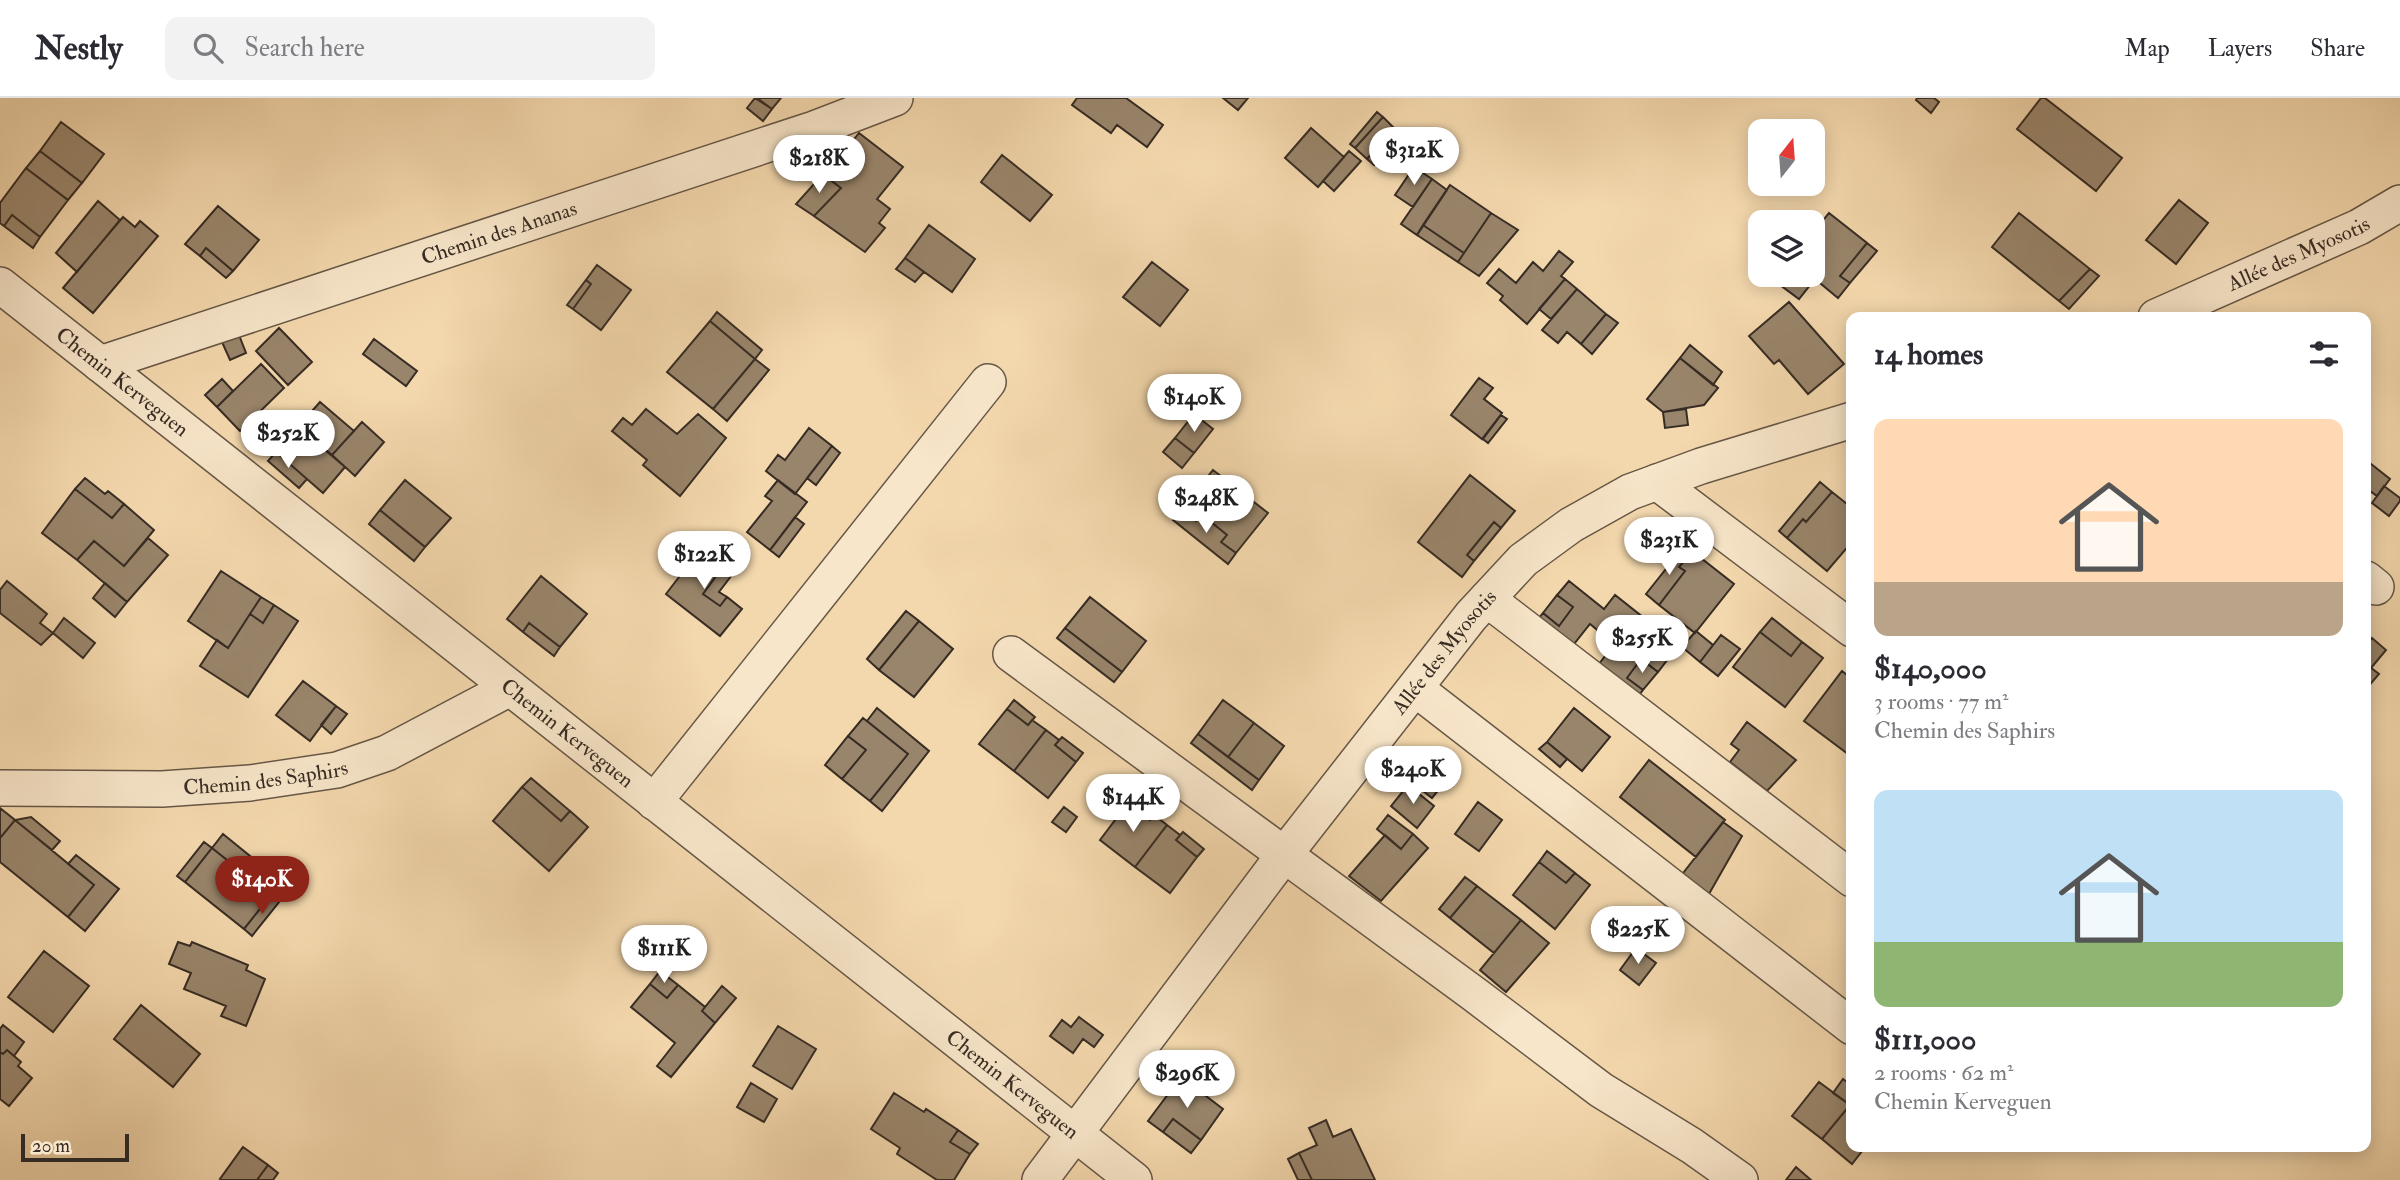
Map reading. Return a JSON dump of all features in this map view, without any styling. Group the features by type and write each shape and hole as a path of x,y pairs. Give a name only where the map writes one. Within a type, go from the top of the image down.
{"street":[{"name":"Chemin des Ananas","path":"100,364 801,133 869,102"},
{"name":"Allée des Myosotis","path":"2167,312 2359,227 2400,203"},
{"name":"Chemin Kerveguen","path":"0,285 1134,1180"},
{"path":"654,802 988,382"},
{"name":"Allée des Myosotis","path":"1040,1180 1284,855 1471,616 1523,560 1572,525 1630,492 1701,466 1846,422"},
{"path":"1657,482 1846,624"},
{"path":"1487,599 1846,874"},
{"path":"1011,654 1601,1090 1692,1146 1740,1180"},
{"name":"Chemin des Saphirs","path":"0,788 162,789 250,783 337,770 387,753 510,688"},
{"path":"1416,689 1846,1022"}],"building":[{"path":"755,98 772,109 763,121 747,108"},
{"path":"757,98 781,98 772,109"},
{"path":"1077,98 1126,98 1163,125 1147,147 1117,125 1111,133 1072,105"},
{"path":"1223,98 1248,98 1238,110"},
{"path":"1917,98 1934,98 1939,102 1931,113"},
{"path":"2041,98 2045,98 2122,158 2096,191 2017,129"},
{"path":"1377,112 1383,117 1355,148 1350,144"},
{"path":"1383,117 1394,128 1367,159 1355,148"},
{"path":"61,122 104,154 82,183 40,151"},
{"path":"1311,128 1344,157 1318,187 1285,158"},
{"path":"1392,130 1399,136 1374,165 1367,159"},
{"path":"859,133 903,167 877,199 890,209 879,223 885,228 865,252 814,216 841,188 825,176"},
{"path":"40,151 82,183 68,200 26,168"},
{"path":"1349,151 1361,161 1334,191 1323,181"},
{"path":"1002,155 1052,195 1030,221 981,182"},
{"path":"1414,167 1432,179 1413,207 1395,195"},
{"path":"26,168 68,200 40,237 12,215 4,226 0,223 0,203"},
{"path":"823,174 841,188 814,216 796,204"},
{"path":"1432,179 1447,190 1417,235 1401,224"},
{"path":"1450,185 1491,213 1464,253 1423,225"},
{"path":"2179,200 2208,223 2176,264 2146,240"},
{"path":"98,201 120,220 77,272 56,253"},
{"path":"218,206 259,240 233,271 206,248 200,256 185,244"},
{"path":"1491,213 1518,230 1479,276 1458,262"},
{"path":"1829,213 1867,243 1840,276 1850,283 1838,298 1825,287 1825,218"},
{"path":"2019,213 2090,269 2059,301 1992,247"},
{"path":"12,215 40,237 33,248 4,226"},
{"path":"123,217 135,227 140,221 158,236 93,313 63,288"},
{"path":"929,225 975,259 952,292 905,258"},
{"path":"1423,225 1464,253 1458,262 1417,235"},
{"path":"1867,243 1877,251 1850,283 1840,276"},
{"path":"206,248 233,271 226,278 200,256"},
{"path":"1559,251 1573,262 1561,276 1565,279 1527,324 1500,300 1503,296 1487,283 1499,269 1516,283 1533,262 1543,271"},
{"path":"905,258 924,272 915,282 896,269"},
{"path":"1152,262 1188,290 1160,326 1123,297"},
{"path":"597,265 631,290 601,330 573,309 591,284 586,280"},
{"path":"2090,269 2099,276 2069,309 2059,301"},
{"path":"1565,279 1577,289 1551,319 1539,309"},
{"path":"586,280 591,284 573,309 567,305"},
{"path":"1783,287 1809,287 1799,299"},
{"path":"1577,289 1606,314 1581,344 1567,332 1558,343 1542,330"},
{"path":"1789,302 1844,364 1808,394 1779,360 1774,364 1749,336"},
{"path":"717,312 762,350 755,359 710,321"},
{"path":"1606,314 1618,323 1592,354 1581,344"},
{"path":"710,321 755,359 713,409 667,372"},
{"path":"279,328 312,362 288,385 256,351"},
{"path":"239,335 246,353 230,360 222,342"},
{"path":"374,339 417,371 406,386 363,354"},
{"path":"1690,345 1722,372 1713,385 1680,358"},
{"path":"1680,358 1718,388 1704,405 1663,412 1647,399"},
{"path":"755,359 769,370 727,421 713,409"},
{"path":"261,364 284,388 240,431 217,407"},
{"path":"1479,378 1493,388 1484,399 1502,413 1482,439 1451,415"},
{"path":"222,379 233,391 217,407 205,395"},
{"path":"320,402 354,431 332,455 298,427"},
{"path":"646,409 677,434 698,414 726,438 680,496 643,465 647,460 612,431 623,418 632,425"},
{"path":"1686,409 1688,425 1665,428 1663,412"},
{"path":"1194,414 1213,429 1194,453 1175,438"},
{"path":"1501,415 1507,419 1488,443 1483,439"},
{"path":"362,422 384,442 355,476 332,455"},
{"path":"298,427 345,467 323,493 276,452"},
{"path":"809,428 832,446 795,494 766,471 778,455 785,460"},
{"path":"1175,438 1194,453 1182,468 1163,452"},
{"path":"832,446 840,453 816,485 807,478"},
{"path":"276,452 307,479 299,488 268,461"},
{"path":"2371,464 2390,479 2377,496 2371,492"},
{"path":"1213,470 1268,513 1236,553 1221,542 1227,535 1201,514 1196,521 1181,510"},
{"path":"1470,475 1515,511 1501,528 1494,522 1467,555 1474,561 1462,577 1418,542"},
{"path":"85,478 105,494 108,491 124,504 112,518 75,489"},
{"path":"405,480 451,518 425,547 380,510"},
{"path":"778,480 807,502 770,550 747,532 772,501 765,496"},
{"path":"1820,482 1832,492 1806,522 1803,519 1787,538 1779,531"},
{"path":"2384,486 2400,498 2389,516 2372,503"},
{"path":"75,489 112,518 124,504 154,530 124,566 94,541 77,560 42,533"},
{"path":"1832,492 1846,503 1846,549 1827,571 1787,538 1803,519 1806,522"},
{"path":"380,510 425,547 414,561 369,524"},
{"path":"1181,510 1196,521 1201,514 1227,535 1221,542 1236,553 1228,564 1173,520"},
{"path":"795,517 804,524 779,557 770,550"},
{"path":"1494,522 1501,528 1474,561 1467,555"},
{"path":"148,538 168,555 127,602 77,560 94,541 124,566"},
{"path":"706,542 725,557 716,570 719,572 703,594 720,606 727,597 742,609 720,636 666,594"},
{"path":"1685,545 1692,551 1679,567 1685,571 1659,605 1646,594"},
{"path":"1692,551 1734,584 1695,633 1659,605 1685,571 1679,567"},
{"path":"725,557 738,567 719,592 727,597 720,606 703,594 719,572 716,570"},
{"path":"221,571 261,597 228,648 188,621"},
{"path":"541,576 587,614 560,647 529,623 523,632 507,619"},
{"path":"7,581 47,614 40,623 53,633 41,645 0,613 0,590"},
{"path":"1569,581 1604,609 1615,595 1644,618 1633,632 1668,659 1658,672 1641,659 1627,678 1643,690 1633,703 1593,672 1614,644 1590,624 1566,654 1532,627 1543,613 1559,626 1573,607 1557,595"},
{"path":"105,583 127,602 115,617 93,598"},
{"path":"1557,595 1573,607 1559,626 1543,613"},
{"path":"261,597 274,605 263,623 250,614"},
{"path":"1090,597 1146,641 1122,672 1065,628"},
{"path":"274,605 298,621 248,697 200,666 217,640 228,648 250,614 263,623"},
{"path":"906,611 919,621 879,670 867,659"},
{"path":"64,618 95,643 83,658 53,633"},
{"path":"1772,618 1802,642 1791,656 1760,632"},
{"path":"919,621 953,649 914,697 879,670"},
{"path":"529,623 560,647 554,656 523,632"},
{"path":"1065,628 1122,672 1114,682 1057,638"},
{"path":"1696,631 1713,645 1700,662 1682,647"},
{"path":"1760,632 1791,656 1802,642 1823,658 1785,707 1733,667"},
{"path":"1721,635 1740,649 1718,676 1700,662"},
{"path":"2371,639 2386,650 2371,668"},
{"path":"1641,659 1658,672 1643,690 1627,678"},
{"path":"2371,668 2379,674 2371,683"},
{"path":"1842,671 1846,674 1846,752 1804,721"},
{"path":"303,681 336,706 310,741 276,715"},
{"path":"1014,700 1035,717 1028,725 1007,709"},
{"path":"1223,700 1254,723 1228,757 1198,734"},
{"path":"336,706 347,714 331,734 321,725"},
{"path":"877,708 929,751 882,811 870,801 908,754 867,721"},
{"path":"1574,708 1610,737 1582,771 1547,742"},
{"path":"1007,709 1028,725 1032,720 1046,730 1014,771 979,744"},
{"path":"863,718 908,754 870,801 842,779 866,750 848,736"},
{"path":"1747,722 1796,760 1767,791 1730,762 1739,750 1731,744"},
{"path":"1254,723 1284,746 1259,780 1228,757"},
{"path":"1046,730 1059,740 1055,745 1076,762 1048,798 1014,771"},
{"path":"1198,734 1259,780 1252,790 1191,743"},
{"path":"848,736 866,750 842,779 825,765"},
{"path":"1062,737 1083,753 1076,762 1055,745"},
{"path":"1547,742 1567,759 1560,767 1539,749"},
{"path":"1433,748 1457,767 1432,798 1408,779"},
{"path":"1649,760 1725,820 1696,857 1620,797"},
{"path":"531,778 570,811 561,821 522,787"},
{"path":"1408,785 1434,806 1417,828 1391,806"},
{"path":"522,787 561,821 570,811 588,827 549,871 493,821"},
{"path":"1135,795 1157,811 1150,820 1128,803"},
{"path":"1478,802 1502,820 1479,851 1455,834"},
{"path":"1128,803 1150,820 1154,815 1167,825 1135,867 1100,840"},
{"path":"1064,807 1077,817 1066,832 1052,822"},
{"path":"0,808 15,820 0,838"},
{"path":"1388,815 1413,834 1401,849 1377,829"},
{"path":"31,817 60,841 52,850 15,820"},
{"path":"15,820 94,885 68,917 0,862 0,838"},
{"path":"1723,822 1742,836 1701,908 1673,886"},
{"path":"1167,825 1180,835 1176,840 1197,857 1170,893 1135,867"},
{"path":"1183,832 1204,849 1197,857 1176,840"},
{"path":"223,834 282,882 271,895 212,848"},
{"path":"1413,834 1428,848 1381,901 1349,876 1385,835 1401,849"},
{"path":"204,842 212,848 185,882 177,876"},
{"path":"212,848 271,895 244,929 185,882"},
{"path":"1547,851 1575,873 1566,883 1539,862"},
{"path":"76,855 119,889 85,931 68,917 94,885 68,864"},
{"path":"1539,862 1566,883 1575,873 1590,885 1555,929 1513,895"},
{"path":"1465,877 1477,886 1450,918 1439,909"},
{"path":"1477,886 1521,920 1494,953 1450,918"},
{"path":"271,895 279,902 252,936 244,929"},
{"path":"1521,920 1549,943 1506,992 1480,970"},
{"path":"178,942 190,946 192,942 248,965 246,970 265,979 246,1026 221,1016 226,1006 184,989 191,973 169,964"},
{"path":"1636,948 1656,963 1639,985 1620,970"},
{"path":"44,951 89,986 53,1032 8,997"},
{"path":"660,971 678,985 667,998 650,984"},
{"path":"650,984 667,998 678,985 705,1007 702,1011 715,1023 671,1077 657,1066 675,1043 631,1007"},
{"path":"722,986 736,998 715,1023 702,1011"},
{"path":"141,1005 200,1054 173,1087 114,1039"},
{"path":"1079,1017 1103,1035 1094,1047 1083,1039 1073,1053 1050,1036 1062,1020 1071,1027"},
{"path":"3,1025 24,1042 14,1056 7,1050 3,1054 0,1052 0,1029"},
{"path":"778,1026 816,1049 792,1089 753,1066"},
{"path":"7,1050 21,1062 18,1066 32,1078 9,1106 0,1099 0,1052 3,1054"},
{"path":"1181,1077 1223,1109 1201,1140 1173,1119 1163,1132 1148,1121"},
{"path":"1843,1079 1846,1081 1846,1102 1833,1093"},
{"path":"1819,1082 1846,1102 1846,1110 1822,1139 1792,1116"},
{"path":"751,1083 777,1099 764,1122 737,1107"},
{"path":"894,1093 924,1112 926,1109 958,1130 950,1142 970,1154 954,1180 937,1180 897,1154 900,1148 871,1129"},
{"path":"1846,1110 1846,1152 1861,1152 1852,1164 1822,1139"},
{"path":"1173,1119 1201,1140 1191,1153 1163,1132"},
{"path":"1326,1120 1333,1137 1351,1129 1375,1180 1312,1180 1299,1153 1317,1145 1309,1128"},
{"path":"958,1130 978,1144 970,1154 950,1142"},
{"path":"243,1147 268,1165 257,1180 220,1179"},
{"path":"1299,1153 1312,1180 1298,1180 1288,1159"},
{"path":"268,1165 278,1173 273,1180 257,1180"},
{"path":"1796,1167 1811,1180 1786,1180"}]}
